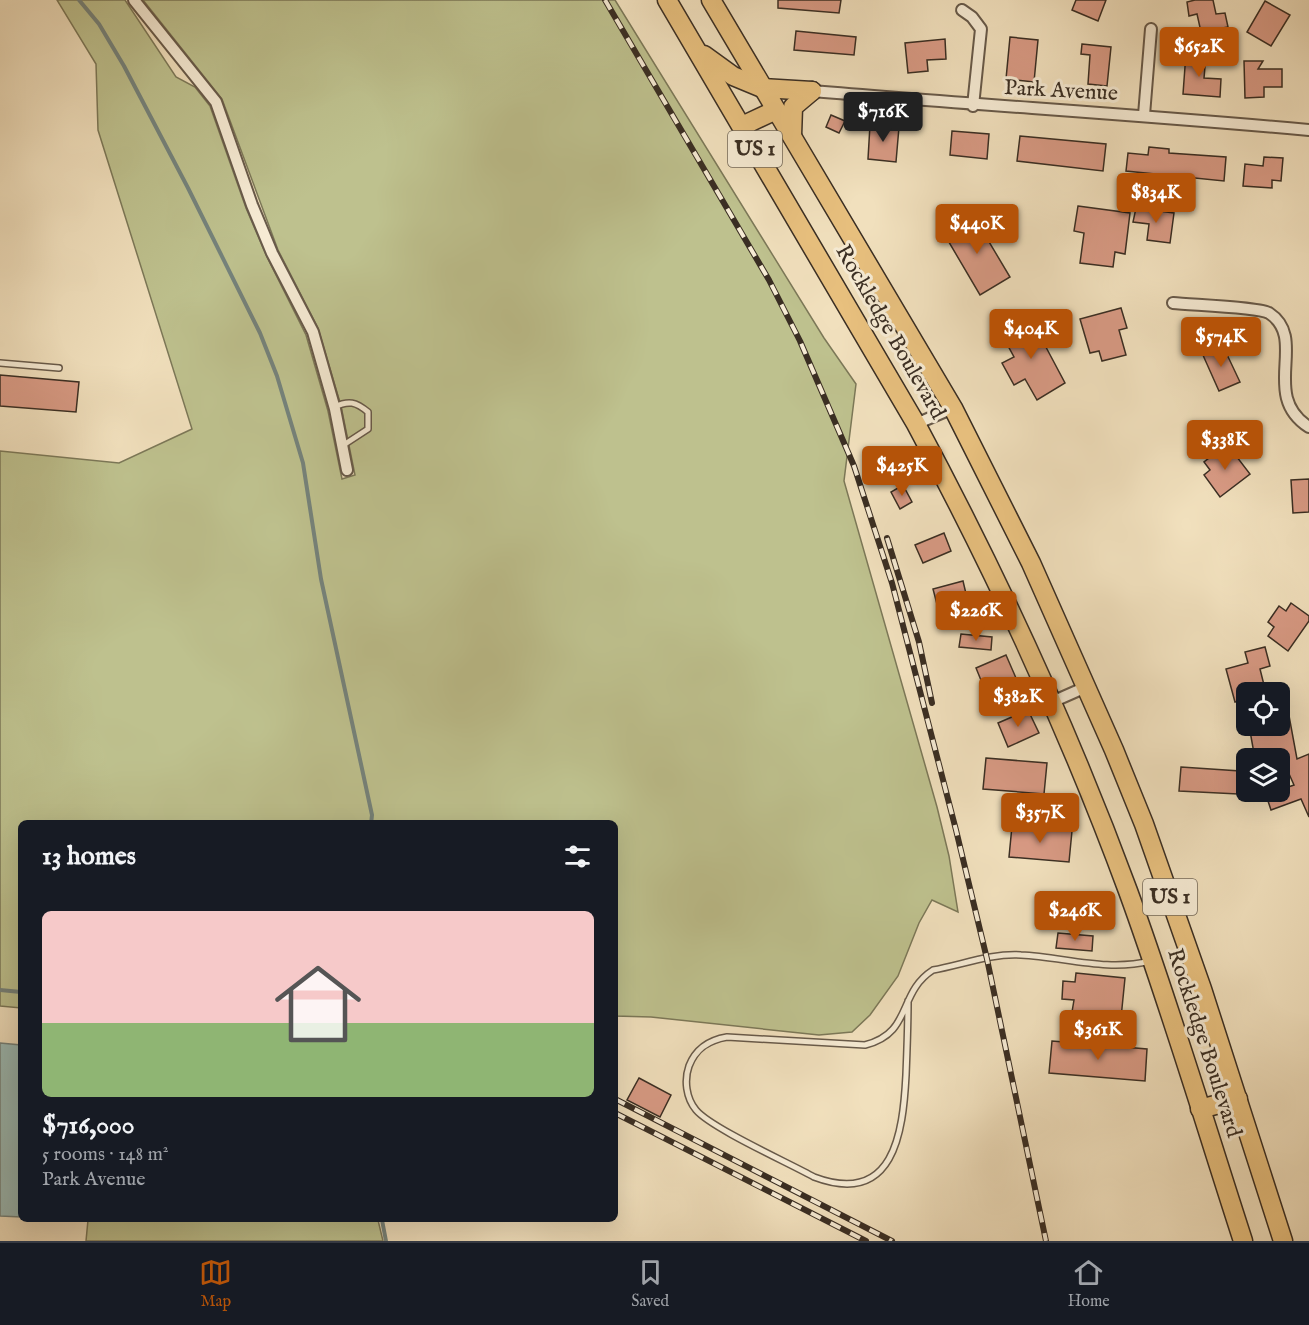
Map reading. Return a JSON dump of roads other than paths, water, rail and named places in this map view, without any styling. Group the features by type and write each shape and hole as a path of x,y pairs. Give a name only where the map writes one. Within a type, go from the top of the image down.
{"main road":[{"name":"Rockledge Boulevard","path":"667,0 916,424 950,487 1052,702 1128,892 1243,1241"},
{"name":"Rockledge Boulevard","path":"711,0 953,408 1031,563 1086,687 1151,844 1238,1099 1283,1241"},
{"path":"698,50 733,76 762,88 812,91"},
{"path":"792,138 790,121 794,106 812,91"},
{"path":"742,126 776,110"},
{"path":"1200,1109 1238,1099"}],"street":[{"path":"134,0 216,102 252,205 272,253 312,332 334,407 347,470"},
{"path":"963,10 972,16 981,28 973,106"},
{"path":"1144,115 1151,29"},
{"name":"Park Avenue","path":"812,91 973,106 1144,115 1309,130"},
{"path":"1173,303 1268,312 1284,324 1292,341 1288,401 1295,418 1309,427"},
{"path":"916,424 953,408"},
{"path":"1052,702 1086,687"}],"lane":[{"path":"0,363 59,368"},
{"path":"334,407 345,402 357,402 368,412 368,429 342,446"},
{"path":"908,1001 904,1105 898,1141 887,1165 861,1180 838,1184 814,1177 713,1123 696,1110 688,1094 685,1081 693,1056 703,1046 716,1039 728,1037 865,1045 882,1041 891,1034 902,1018 908,1001 923,977 933,970 1018,955 1130,966 1152,961"}],"water":[{"path":"0,1043 18,1045 18,1217 0,1216"}],"waterway":[{"path":"79,0 99,24 124,66 260,333 277,376 303,463 321,579 371,820"},
{"path":"0,990 18,992"},
{"path":"382,1222 386,1241"}],"railway":[{"path":"605,0 769,280 800,341 854,466 892,583 956,830 987,959 1046,1241"},
{"path":"887,538 919,642 932,703"},
{"path":"618,1101 892,1241"},
{"path":"618,1115 866,1241"}]}
